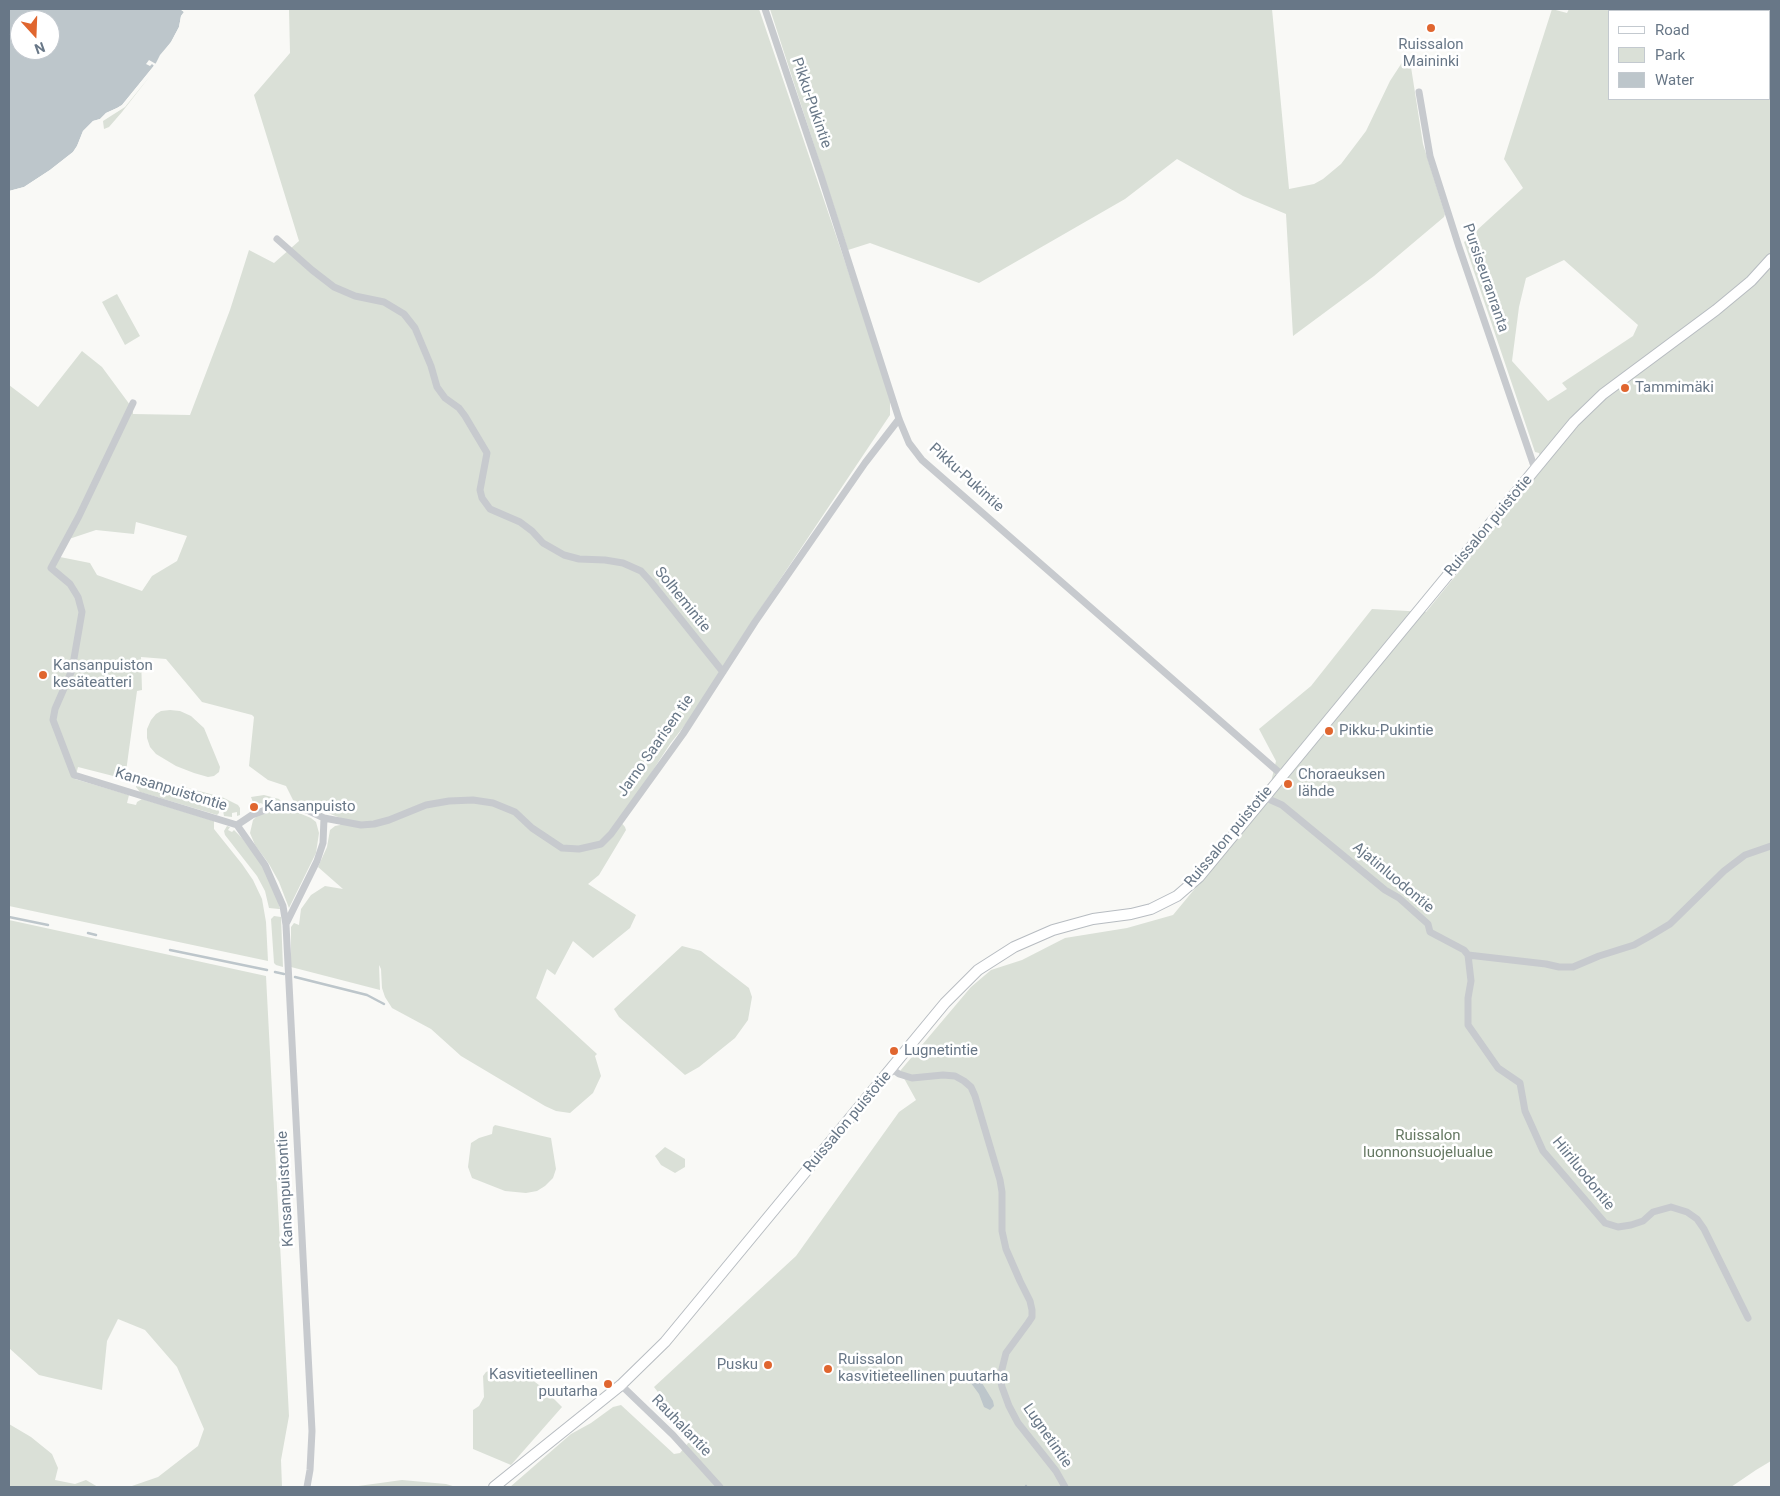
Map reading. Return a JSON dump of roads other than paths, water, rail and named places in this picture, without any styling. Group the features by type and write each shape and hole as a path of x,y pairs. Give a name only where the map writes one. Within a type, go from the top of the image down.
{"street":[{"name":"Pikku-Pukintie","path":"765,9 899,418 909,443 922,460 1282,775"},
{"name":"Pursiseuranranta","path":"1419,92 1430,156 1535,469"},
{"name":"Solhemintie","path":"276,239 334,287 355,296 384,302 404,314 415,328 431,366 437,387 445,398 459,408 465,416 486,453 480,490 482,498 490,509 520,522 532,531 543,544 564,555 580,559 623,563 641,572 723,672"},
{"name":"Ruissalon puistotie","path":"494,1487 621,1385 666,1342 945,1003 978,970 1014,947 1053,930 1094,919 1140,913 1164,904 1186,889 1199,877 1574,422 1603,394 1716,310 1751,281 1771,259"},
{"name":"Kansanpuistontie","path":"133,403 79,516 51,568 70,584 78,597 82,612 72,670 55,709 53,720 74,775 237,825 265,865 274,881 283,906 286,925 312,1431 307,1487"},
{"name":"Jarno Saarisen tie","path":"237,825 245,818 266,808 283,806 303,809 324,818 361,825 374,824 426,805 449,801 473,800 493,803 515,812 532,828 562,848 578,849 600,844 611,834 682,734 755,622 865,463 899,418"},
{"name":"Ajatinluodontie","path":"1264,797 1282,805 1385,890 1399,898 1428,924 1430,932 1464,950 1468,955 1546,964 1560,968 1573,967 1599,956 1634,945 1650,936 1670,924 1724,871 1745,854 1771,846"},
{"path":"286,925 317,861 323,843 324,818"},
{"name":"Hiiriluodontie","path":"1468,955 1471,981 1468,998 1468,1025 1498,1068 1520,1083 1525,1111 1543,1151 1605,1222 1618,1226 1632,1225 1643,1220 1653,1212 1671,1207 1687,1212 1697,1220 1704,1229 1748,1318"},
{"name":"Lugnetintie","path":"892,1069 899,1074 912,1078 943,1075 955,1076 971,1087 975,1096 1000,1180 1002,1192 1002,1231 1006,1249 1030,1301 1032,1310 1032,1317 1006,1353 1000,1377 1002,1387 1018,1423 1056,1471 1065,1487"},
{"name":"Rauhalantie","path":"621,1385 673,1435 720,1487"}],"water":[{"path":"9,9 180,9 184,12 171,42 122,105 106,113 100,119 93,121 83,131 73,152 24,187 9,191"},
{"path":"978,1373 984,1376 982,1383 993,1401 994,1406 990,1410 984,1407 979,1394 968,1379"}],"waterway":[{"path":"9,917 48,925"},
{"path":"88,933 96,935"},
{"path":"170,950 267,970"},
{"path":"275,972 284,974"},
{"path":"295,977 367,995 384,1004"}],"place":[{"name":"Ruissalon Maininki","path":"1431,28"},
{"name":"Tammimäki","path":"1625,388"},
{"name":"Kansanpuiston kesäteatteri","path":"43,675"},
{"name":"Pikku-Pukintie","path":"1329,731"},
{"name":"Choraeuksen lähde","path":"1288,784"},
{"name":"Kansanpuisto","path":"254,807"},
{"name":"Lugnetintie","path":"894,1051"},
{"name":"Pusku","path":"768,1365"},
{"name":"Ruissalon kasvitieteellinen puutarha","path":"828,1369"},
{"name":"Kasvitieteellinen puutarha","path":"608,1384"}],"park label":[{"name":"Ruissalon luonnonsuojelualue","path":"1428,1144"}]}
